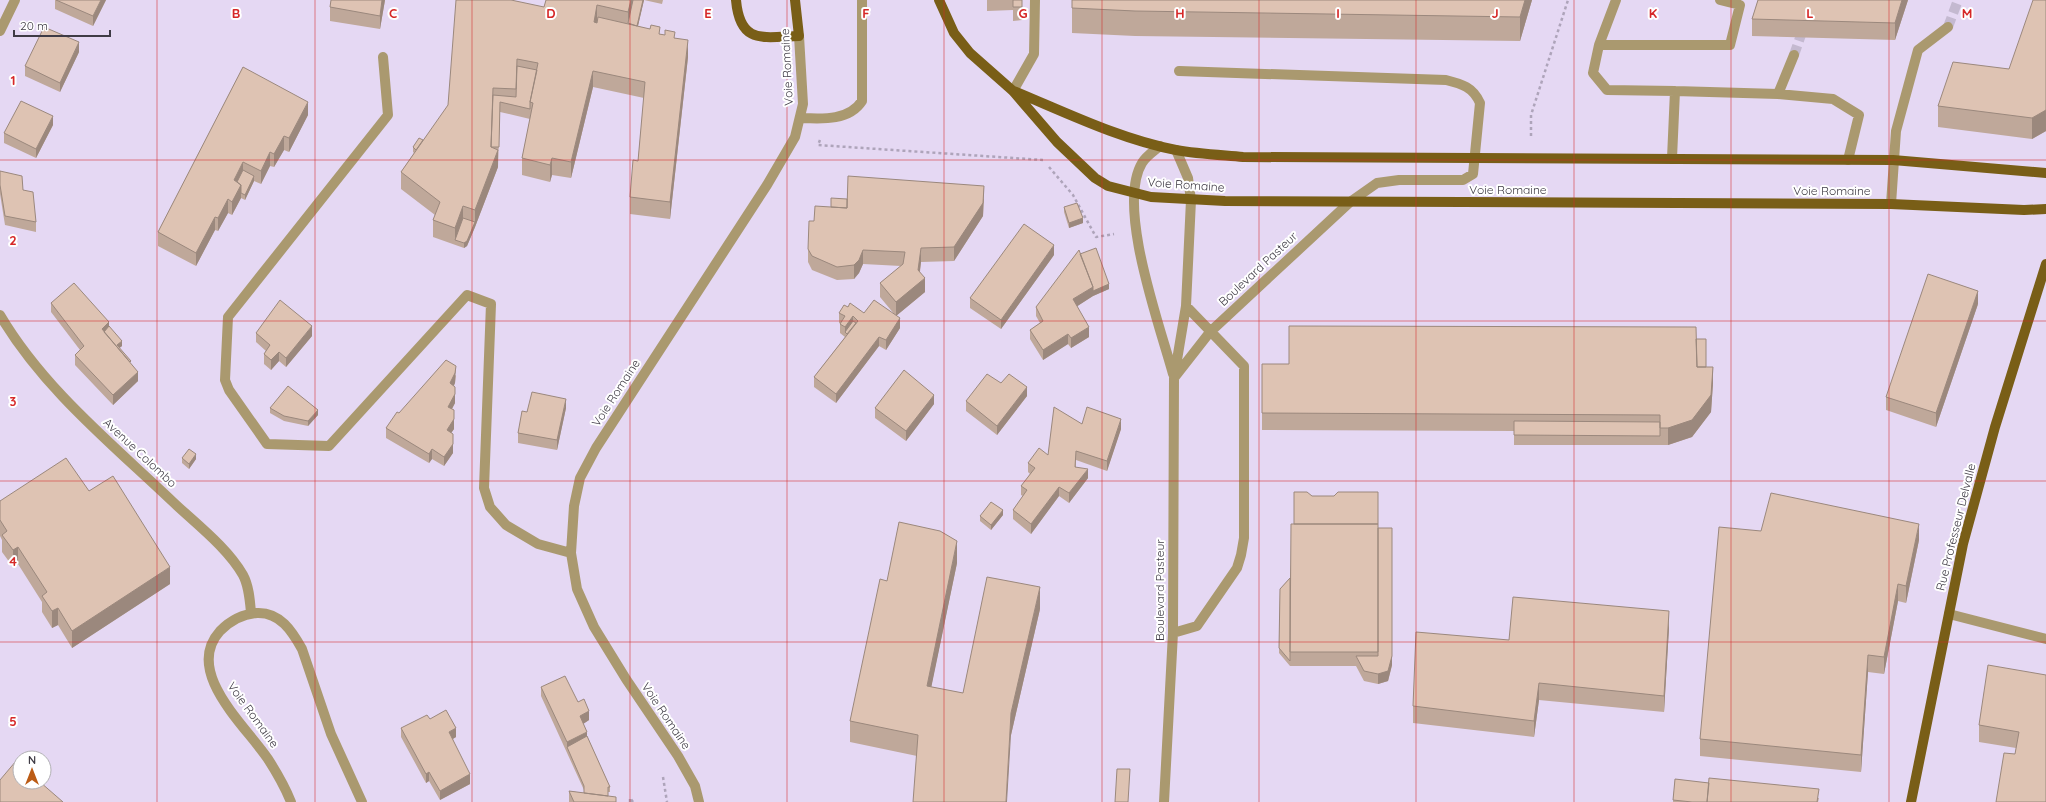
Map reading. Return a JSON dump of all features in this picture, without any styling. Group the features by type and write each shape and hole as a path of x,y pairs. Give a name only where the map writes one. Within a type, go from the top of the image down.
{"main road":[{"path":"736,0 739,21 752,35 765,37 799,36"},
{"name":"Voie Romaine","path":"795,0 799,36"},
{"name":"Voie Romaine","path":"938,0 954,33 986,68 1012,91 1056,142 1095,178 1108,186 1134,193 1191,200 1891,204 2024,210 2046,209"},
{"name":"Voie Romaine","path":"1012,91 1110,130 1160,146 1202,154 1243,157 1893,160 2046,173"},
{"name":"Rue Professeur Delvalle","path":"1911,802 1963,544 1995,427 2046,264"}],"street":[{"path":"0,31 15,0"},
{"path":"801,118 825,119 842,116 856,110 862,101 862,0"},
{"path":"1012,91 1027,69 1034,54 1035,0"},
{"path":"1616,0 1599,45 1593,72 1607,90 1778,94 1833,99 1859,115 1848,160"},
{"path":"1599,45 1730,45 1740,6 1720,0"},
{"path":"1891,204 1896,131 1918,50 1948,27"},
{"name":"Voie Romaine","path":"699,802 695,786 678,756 626,679 594,627 577,590 571,553 574,506 580,478 596,448 767,185 795,137 801,118 802,85 799,36"},
{"path":"1778,94 1794,56"},
{"path":"383,57 388,115 228,317 225,380 229,390 267,444 329,446 467,294 490,304 484,488 490,508 506,525 538,544 571,553"},
{"name":"Boulevard Pasteur","path":"1174,378 1210,332 1350,202 1377,183 1399,180 1464,180 1473,174 1476,157 1480,103 1476,94 1465,85 1446,80 1179,71"},
{"path":"1672,158 1676,91"},
{"name":"Boulevard Pasteur","path":"1160,146 1143,162 1137,177 1134,193 1137,232 1143,267 1174,378"},
{"name":"Boulevard Pasteur","path":"1164,802 1173,633 1174,378 1186,306 1191,200 1188,178 1184,164 1176,150"},
{"path":"1173,633 1197,626 1237,568 1242,555 1244,538 1244,366 1186,306"},
{"name":"Avenue Colombo","path":"0,315 30,360 71,406 220,546 243,576 249,596 251,613"},
{"path":"251,613 266,613 279,619 292,632 302,649 342,760 362,802"},
{"name":"Voie Romaine","path":"251,613 230,621 217,635 209,651 208,669 217,690 268,759 291,802"},
{"path":"1949,614 2046,639"}],"path":[{"path":"1531,158 1531,115 1568,0"},
{"path":"818,146 1043,160 1073,195 1096,236 1137,232"},
{"path":"662,773 668,802"},
{"path":"630,802 630,798 633,802"}],"building":[{"path":"56,0 101,0 93,16"},
{"path":"331,0 382,0 380,16 330,7"},
{"path":"456,0 511,0 544,7 546,0 631,0 628,12 597,5 594,22 597,23 598,17 650,29 651,25 660,27 659,34 665,35 665,30 675,32 674,38 688,40 670,202 630,197 633,160 638,161 645,82 593,71 571,162 552,158 550,165 522,158 533,103 530,102 538,63 517,59 516,89 493,88 491,147 498,150 475,210 463,206 455,228 433,220 440,202 401,172 448,105"},
{"path":"633,0 643,0 637,26 628,23"},
{"path":"1013,0 1022,0 1022,7 1013,7"},
{"path":"1072,0 1525,0 1520,17 1135,11 1072,8"},
{"path":"1758,0 1902,0 1895,23 1752,19"},
{"path":"2033,0 2046,0 2046,110 2032,118 1938,106 1953,62 2009,69"},
{"path":"44,27 79,42 60,83 25,66"},
{"path":"517,66 537,70 530,102 530,109 500,102 499,147 491,147 493,95 516,97"},
{"path":"243,67 308,102 289,138 284,136 274,154 270,152 261,171 243,162 234,180 241,185 232,202 228,199 218,218 215,217 196,253 158,232"},
{"path":"21,101 53,116 36,149 4,133"},
{"path":"419,138 423,140 416,150 413,147"},
{"path":"243,170 254,176 245,195 241,193 241,185 237,182"},
{"path":"0,171 22,176 23,190 33,192 36,222 5,216 0,185"},
{"path":"848,176 984,186 983,203 954,247 921,248 918,270 925,278 896,302 880,283 903,264 905,252 863,250 859,260 854,265 837,267 812,256 808,249 809,221 814,221 815,206 847,208"},
{"path":"831,198 847,199 847,208 831,207"},
{"path":"1077,203 1083,218 1069,223 1064,207"},
{"path":"463,218 475,222 467,241 464,243 455,240"},
{"path":"1024,224 1054,245 1001,320 970,298"},
{"path":"1096,248 1109,284 1093,291 1093,287 1080,254"},
{"path":"1079,250 1093,287 1073,299 1089,327 1071,338 1068,334 1043,350 1030,330 1043,321 1036,307"},
{"path":"1928,274 1978,291 1936,413 1886,397"},
{"path":"74,283 109,322 102,329 138,372 113,395 75,355 84,346 51,303"},
{"path":"280,300 312,326 286,358 279,352 271,360 264,354 270,345 256,333"},
{"path":"874,300 900,318 886,340 879,337 836,394 814,377 858,321 853,316 845,327 840,324 845,316 839,313 844,305 848,307 850,303 864,313"},
{"path":"853,321 856,323 847,334 845,332"},
{"path":"109,326 122,341 117,345 131,361 130,362 104,332"},
{"path":"1289,326 1696,327 1697,367 1713,367 1711,395 1692,420 1668,428 1660,428 1660,415 1262,413 1262,364 1289,364"},
{"path":"1696,339 1706,339 1706,367 1697,367"},
{"path":"446,360 456,366 455,373 450,383 455,387 455,394 448,407 454,410 454,419 447,430 453,434 453,444 444,457 432,449 429,454 386,428 397,412 399,413"},
{"path":"904,370 934,395 906,431 875,408"},
{"path":"987,374 1001,383 1009,374 1027,387 997,426 966,401"},
{"path":"288,386 318,410 308,421 284,416 270,408"},
{"path":"532,392 566,399 557,440 518,433 522,411 527,412"},
{"path":"1054,407 1082,424 1087,407 1121,419 1107,461 1076,451 1075,467 1088,469 1069,493 1059,487 1031,524 1013,510 1027,490 1021,486 1035,468 1028,463 1039,448 1048,455"},
{"path":"1514,421 1660,422 1660,436 1514,435"},
{"path":"189,449 196,454 189,464 182,458"},
{"path":"66,458 89,491 113,476 170,567 72,631 58,608 52,611 42,596 47,592 18,547 13,550 2,535 7,531 0,520 0,501"},
{"path":"1294,492 1307,492 1312,496 1334,496 1338,492 1378,492 1378,524 1294,524"},
{"path":"1771,493 1919,524 1906,586 1898,584 1884,657 1868,655 1861,755 1700,739 1719,527 1761,531"},
{"path":"991,502 1003,510 991,525 980,516"},
{"path":"899,522 940,531 957,541 927,686 963,693 987,577 1040,587 1011,713 1006,802 913,802 918,735 850,721 880,579 887,581"},
{"path":"1291,524 1378,524 1378,652 1290,652"},
{"path":"1378,528 1392,528 1392,656 1388,671 1378,674 1364,671 1356,656 1378,656"},
{"path":"1290,578 1290,661 1279,648 1280,589"},
{"path":"1513,597 1669,611 1664,696 1539,683 1534,721 1413,706 1416,632 1509,640"},
{"path":"1988,665 2046,675 2046,802 1996,802 2004,753 2015,754 2019,732 1979,725"},
{"path":"565,676 578,702 584,699 589,711 580,716 587,732 567,742 541,687"},
{"path":"446,710 456,728 449,732 470,774 440,791 429,772 426,774 401,728 427,715 430,719"},
{"path":"587,736 610,787 608,787 608,796 584,793 584,786 567,747"},
{"path":"12,766 12,790 49,790 63,802 0,802 0,780"},
{"path":"1117,769 1130,769 1128,802 1115,802"},
{"path":"1709,778 1819,789 1817,802 1707,802"},
{"path":"1675,779 1709,783 1707,802 1673,800"},
{"path":"569,791 616,797 616,802 574,802"}],"tunnel":[{"path":"1794,55 1813,0"},
{"path":"1948,27 1958,0"}]}
